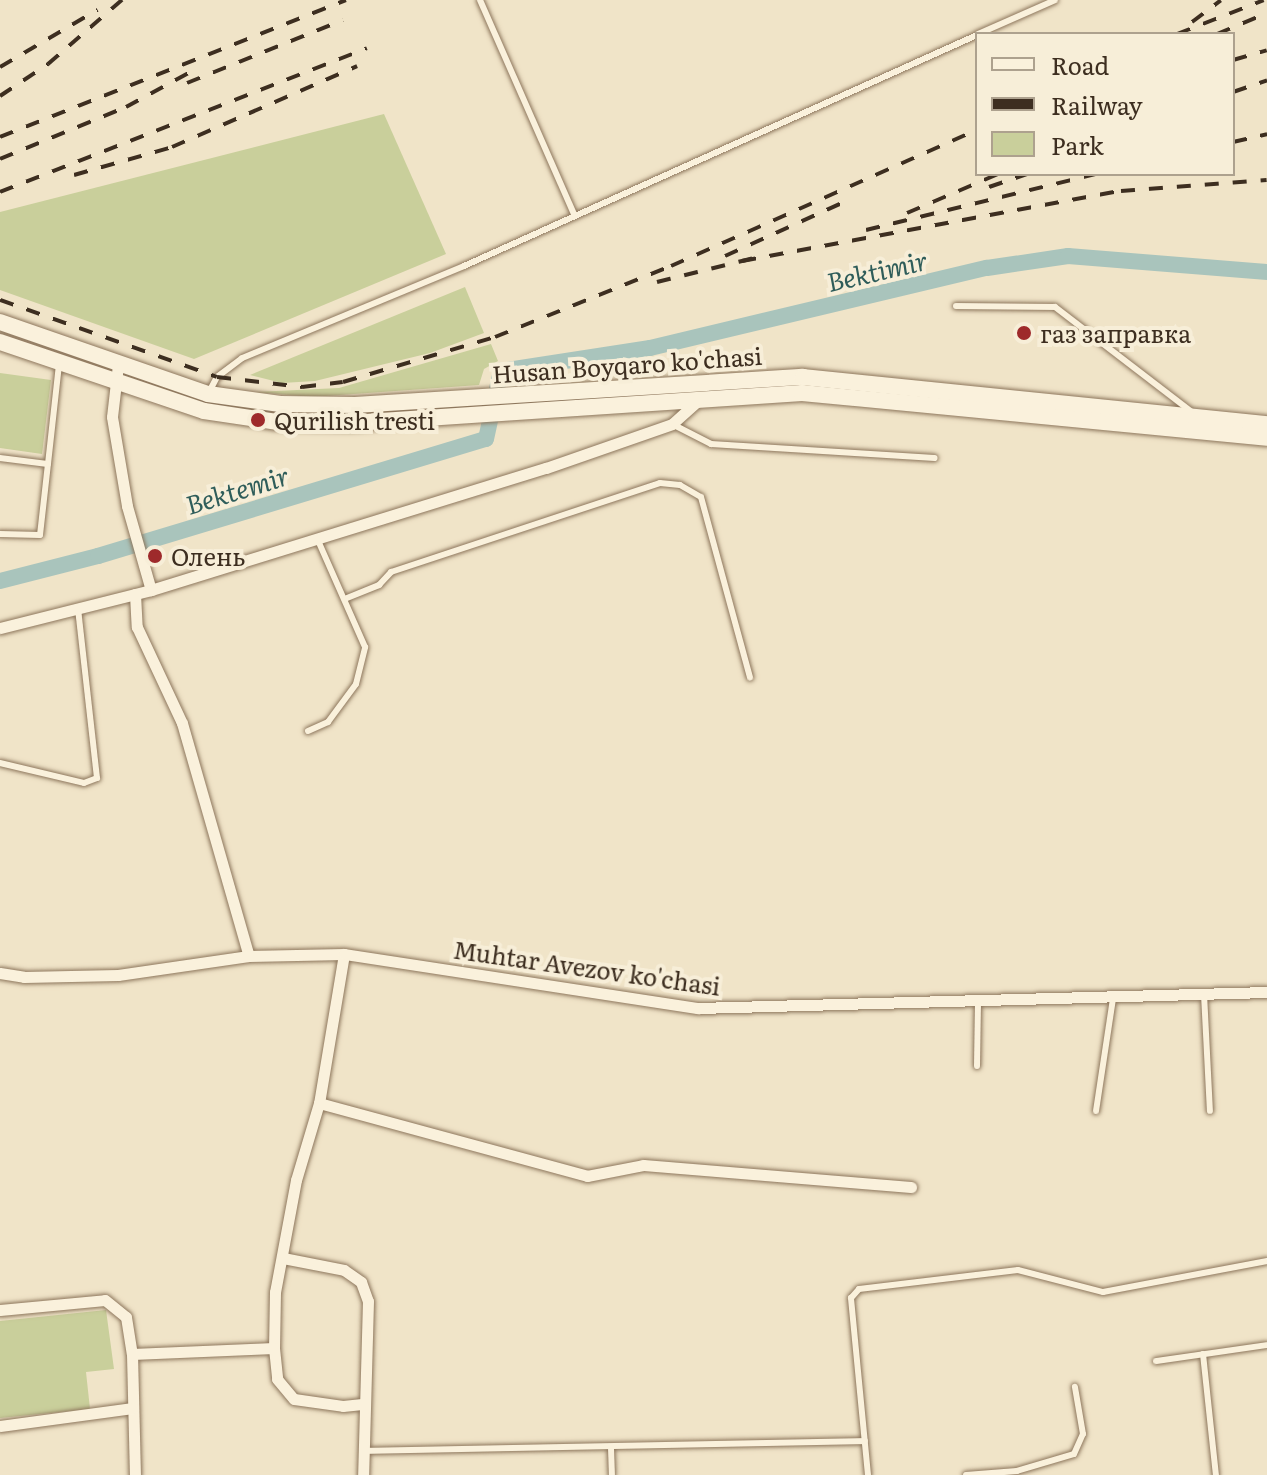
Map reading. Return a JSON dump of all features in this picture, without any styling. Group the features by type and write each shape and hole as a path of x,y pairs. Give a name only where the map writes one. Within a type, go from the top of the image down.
{"main road":[{"name":"Husan Boyqaro ko'chasi","path":"0,322 208,394 317,406 462,407"},
{"name":"Husan Boyqaro ko'chasi","path":"0,342 204,411 314,423 462,407 802,393 1267,438"},
{"name":"Husan Boyqaro ko'chasi","path":"520,404 803,377 1267,424"}],"street":[{"path":"118,365 112,417 127,506 151,590"},
{"path":"0,628 151,590 672,424 700,399"},
{"path":"135,594 137,627 182,723 249,956"},
{"path":"344,954 319,1103 296,1180 275,1292 274,1348 277,1379 294,1399 362,1404"},
{"name":"Muhtar Avezov ko'chasi","path":"0,973 24,977 118,975 249,956 344,954 698,1008 1267,992"},
{"path":"319,1103 587,1176 643,1165 911,1187"},
{"path":"283,1258 344,1270 361,1282 368,1301 362,1404 363,1475"},
{"path":"0,1310 105,1300 126,1317 132,1354 135,1475"},
{"path":"132,1354 274,1348"},
{"path":"0,1426 133,1408"}],"lane":[{"path":"480,0 574,214"},
{"path":"983,32 1055,0"},
{"path":"204,411 217,377 242,358 975,35"},
{"path":"956,306 1055,307 1198,417"},
{"path":"0,534 40,535 59,362"},
{"path":"672,424 711,444 935,458"},
{"path":"0,458 48,464"},
{"path":"347,598 379,585 391,572 660,483 680,485 701,497 750,677"},
{"path":"308,731 328,722 356,684 365,647 347,598 317,538"},
{"path":"0,763 84,783 97,778 78,606"},
{"path":"1204,994 1210,1111"},
{"path":"1096,1111 1113,998"},
{"path":"977,1066 978,1002"},
{"path":"868,1475 851,1298 859,1289 1018,1270 1103,1292 1267,1261"},
{"path":"1156,1361 1267,1345"},
{"path":"1203,1354 1216,1475"},
{"path":"966,1475 1017,1473 1074,1454 1083,1434 1075,1387"},
{"path":"363,1451 865,1441"},
{"path":"611,1448 612,1475"}],"green space":[{"path":"384,114 446,254 194,359 0,290 0,212"},
{"path":"465,287 484,333 430,353 315,381 282,383 250,375"},
{"path":"491,344 498,361 484,369 479,385 312,397 255,392 339,388"},
{"path":"0,373 51,380 42,454 0,448"},
{"path":"106,1310 114,1369 86,1372 90,1409 0,1418 0,1321"}],"waterway":[{"name":"Bektimir","path":"0,581 98,556 486,439 501,371 650,348 987,268 1068,256 1267,272"}],"railway":[{"path":"0,96 48,64 122,0"},
{"path":"0,137 346,0"},
{"path":"1192,22 1221,0"},
{"path":"1182,32 1264,0"},
{"path":"0,67 97,10"},
{"path":"1222,32 1267,13"},
{"path":"187,83 343,20"},
{"path":"0,192 367,48"},
{"path":"1235,59 1267,50"},
{"path":"74,175 172,147 357,66"},
{"path":"0,159 126,107 196,69"},
{"path":"1235,91 1267,80"},
{"path":"0,300 217,377 302,387 343,382 495,337 671,266 975,131"},
{"path":"1235,142 1267,134"},
{"path":"907,213 993,176"},
{"path":"989,187 1021,176"},
{"path":"866,230 1087,176"},
{"path":"742,261 1121,191 1267,180"},
{"path":"725,256 842,203"},
{"path":"657,282 754,258"}],"place":[{"name":"газ заправка","path":"1024,333"},
{"name":"Qurilish tresti","path":"258,420"},
{"name":"Олень","path":"155,556"}],"water label":[{"name":"Bektemir","path":"237,489"}]}
